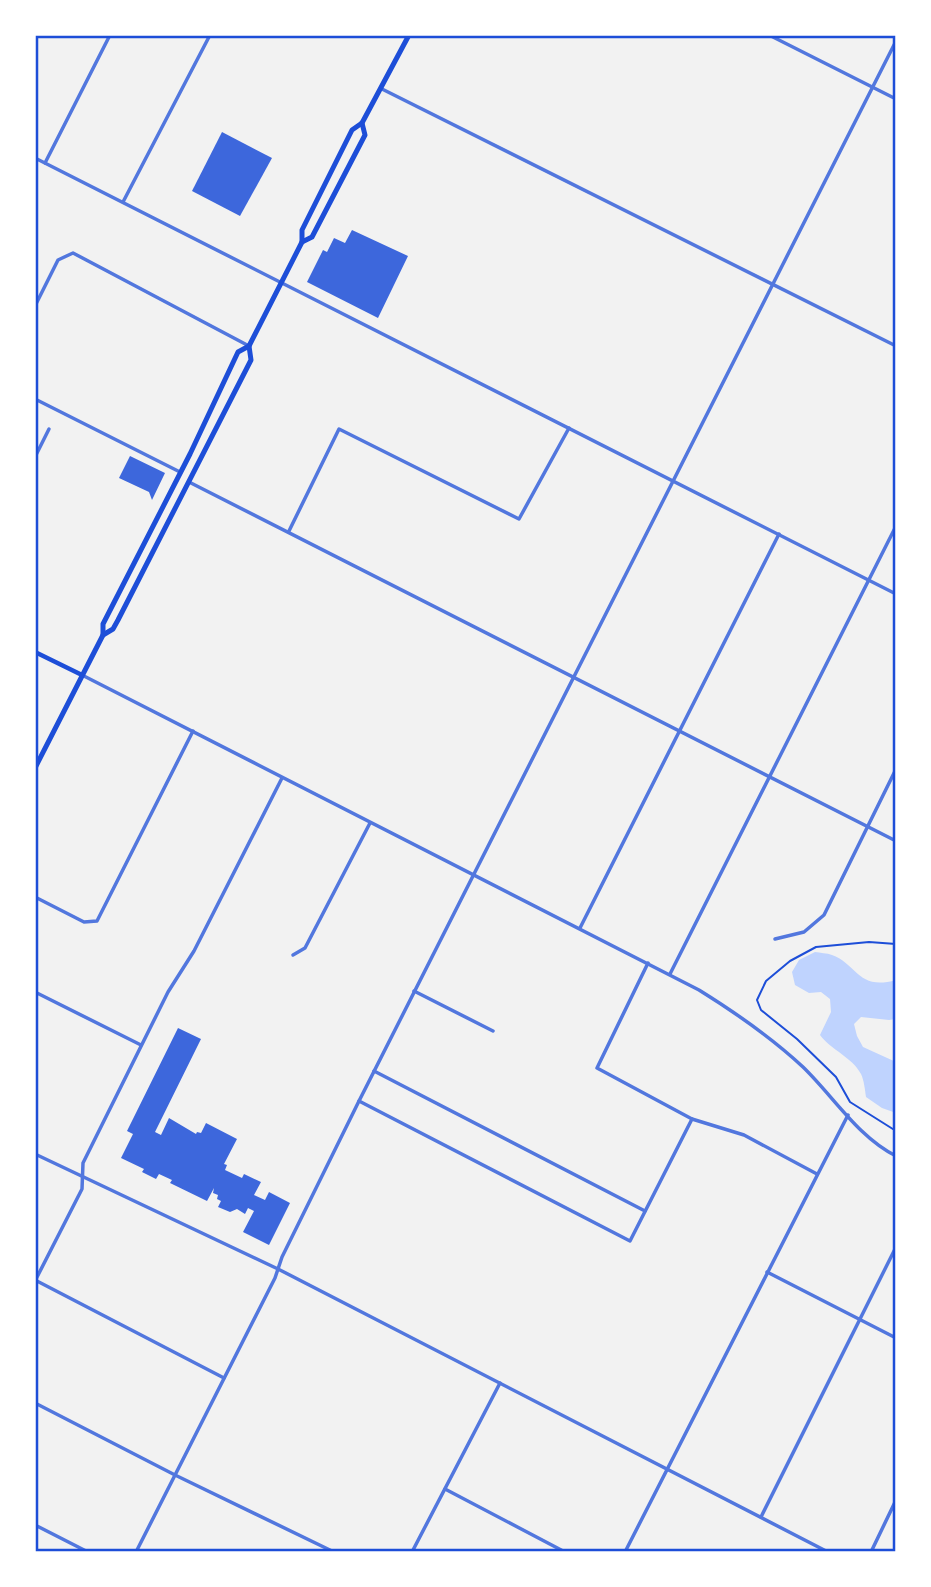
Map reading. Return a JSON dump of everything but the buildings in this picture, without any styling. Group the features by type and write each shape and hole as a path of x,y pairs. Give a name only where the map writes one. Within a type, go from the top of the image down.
{"main road":[{"path":"35,768 103,635 103,624 238,352 249,346 302,242 302,230 352,130 362,123 409,35"},
{"path":"302,242 312,237 365,135 362,123"},
{"path":"103,635 113,629 118,620 251,360 249,346"},
{"path":"35,652 82,676"}],"street":[{"path":"45,163 110,35"},
{"path":"123,202 210,35"},
{"path":"769,35 896,99"},
{"path":"136,1552 414,991 896,41"},
{"path":"381,88 896,346"},
{"path":"35,158 896,594"},
{"path":"35,306 58,260 73,253 249,346"},
{"path":"35,399 180,472"},
{"path":"289,531 339,429 519,519 569,428"},
{"path":"35,457 49,429"},
{"path":"187,481 896,841"},
{"path":"670,974 896,526"},
{"path":"580,928 779,534"},
{"path":"82,676 472,876 648,962 727,1007 780,1047 812,1076 877,1144 896,1156"},
{"path":"35,897 84,922 92,922 100,916 193,731"},
{"path":"775,939 804,932 824,915 896,769"},
{"path":"224,1378 35,1281 82,1189 83,1163 168,992 194,951 282,778"},
{"path":"293,955 305,948 370,823"},
{"path":"648,962 597,1068 692,1119 744,1135 817,1174"},
{"path":"414,991 494,1031"},
{"path":"35,992 141,1045"},
{"path":"374,1071 645,1211"},
{"path":"359,1101 630,1241 692,1119"},
{"path":"625,1552 848,1115"},
{"path":"35,1154 278,1269 828,1552"},
{"path":"761,1517 862,1320 896,1247"},
{"path":"767,1272 896,1338"},
{"path":"412,1552 500,1383"},
{"path":"35,1403 334,1552"},
{"path":"445,1489 565,1552"},
{"path":"871,1552 896,1500"},
{"path":"35,1525 88,1552"}],"path":[{"path":"896,944 869,942 816,947 790,961 766,981 757,1000 761,1010 836,1077 850,1102 896,1131"}],"water":[{"path":"815,952 830,954 840,959 859,975 873,982 896,980 896,1019 861,1017 854,1024 863,1047 896,1062 896,1113 882,1108 866,1097 863,1079 857,1068 820,1035 831,1012 830,999 821,992 809,993 795,985 792,972 799,960"}]}
